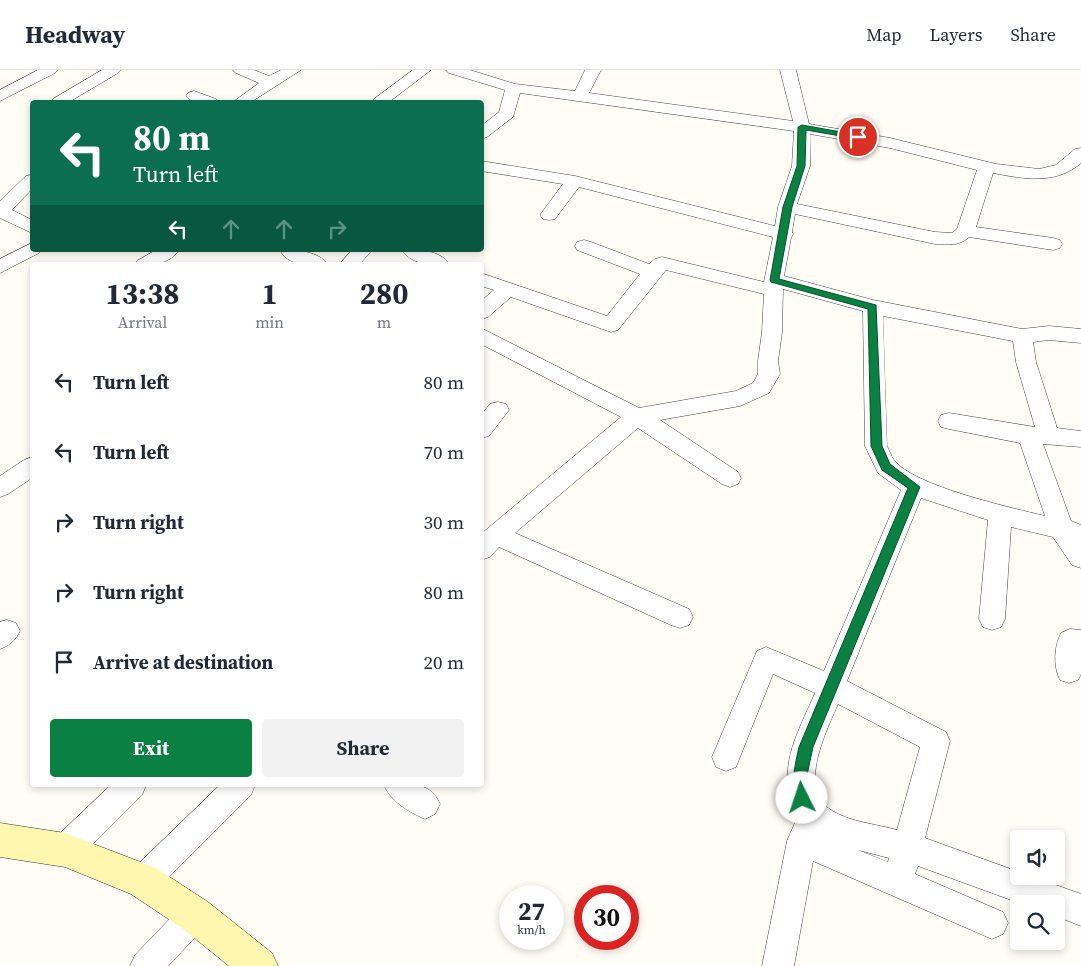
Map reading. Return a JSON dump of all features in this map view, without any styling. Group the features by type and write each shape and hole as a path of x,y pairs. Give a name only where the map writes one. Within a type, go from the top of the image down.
{"main road":[{"path":"0,840 65,850 143,881 195,915 259,966"}],"street":[{"path":"0,96 50,70"},
{"path":"62,100 113,70"},
{"path":"241,70 270,82"},
{"path":"244,100 270,82 293,70"},
{"path":"383,100 423,70"},
{"path":"454,70 513,88 802,127 895,144 987,166 1041,174 1063,169 1081,153"},
{"path":"580,96 594,70"},
{"path":"680,617 489,542 637,416 740,398 761,388 769,374 768,361 772,332 774,285 787,207 801,166 802,127 788,70"},
{"path":"484,132 506,114 513,88"},
{"path":"194,96 205,100"},
{"path":"787,207 935,238 957,239 964,231 987,166"},
{"path":"484,167 575,182 784,234"},
{"path":"30,182 0,210 30,226"},
{"path":"549,215 575,182"},
{"path":"964,231 1053,244"},
{"path":"584,246 652,272"},
{"path":"0,267 30,250"},
{"path":"149,262 167,252"},
{"path":"290,252 312,262"},
{"path":"351,262 361,252"},
{"path":"415,252 435,262"},
{"path":"484,280 611,325 652,272 662,263 1022,336 1049,333 1081,336"},
{"path":"484,309 509,288"},
{"path":"872,307 876,446 886,467 914,487 1000,515 1072,532"},
{"path":"1022,336 1039,436 1081,558"},
{"path":"484,337 637,416 730,478"},
{"path":"484,426 498,410"},
{"path":"950,421 1039,436 1081,439"},
{"path":"0,488 30,467"},
{"path":"778,966 807,828 800,775 806,747 914,487"},
{"path":"992,619 1000,515"},
{"path":"1069,671 1070,641 1081,642"},
{"path":"726,757 766,659 832,687 936,741 898,882"},
{"path":"65,850 130,787"},
{"path":"143,881 239,787"},
{"path":"401,787 425,804"},
{"path":"807,828 826,825 907,848 1081,910"},
{"path":"807,828 898,882 992,922"},
{"path":"146,966 195,915"}],"route":[{"path":"802,798 800,775 806,747 914,487 886,467 876,446 872,307 774,280 784,234 787,207 801,166 802,127 858,137"}]}
